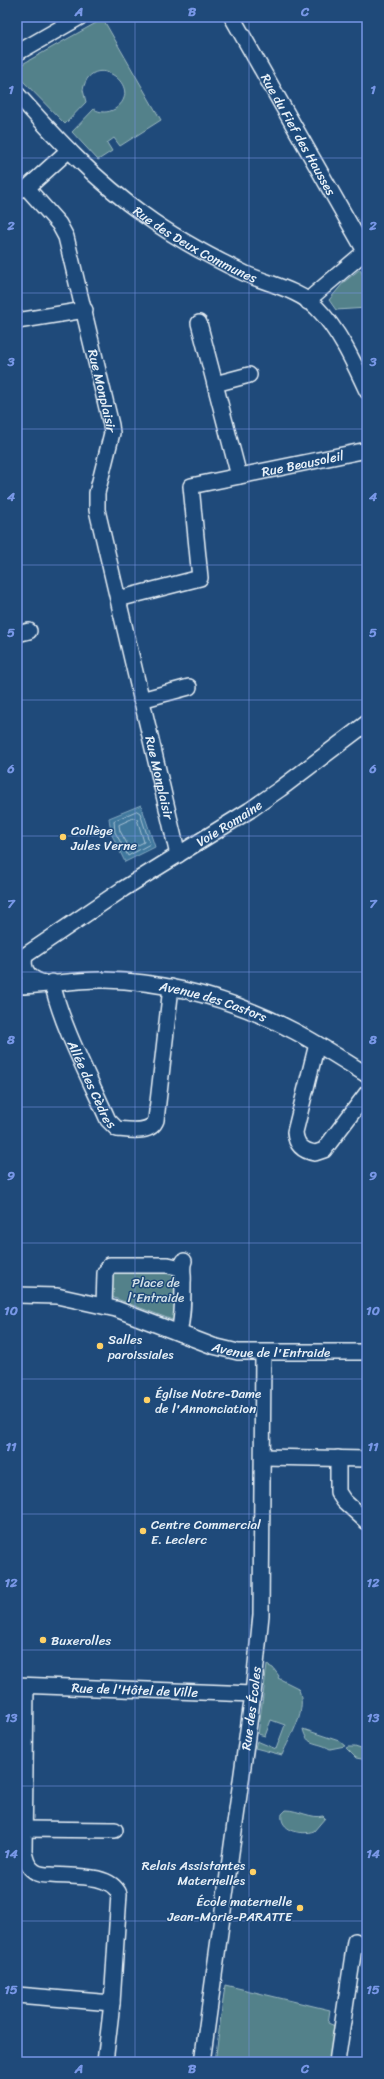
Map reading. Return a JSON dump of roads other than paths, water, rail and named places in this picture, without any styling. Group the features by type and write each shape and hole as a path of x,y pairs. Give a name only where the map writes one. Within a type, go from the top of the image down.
{"street":[{"path":"17,52 80,17"},
{"name":"Rue du Fief des Hausses","path":"232,17 366,251"},
{"name":"Rue des Deux Communes","path":"17,94 69,150 121,198 144,216 196,249 245,273 300,296 316,307 333,326 367,391"},
{"path":"22,189 69,150"},
{"name":"Rue Monplaisir","path":"22,189 64,231 85,310 112,433 96,501 178,855"},
{"path":"308,302 314,295 366,251"},
{"path":"17,321 85,310"},
{"path":"199,323 239,476"},
{"path":"215,384 249,375"},
{"name":"Rue Beausoleil","path":"118,599 200,578 191,486 367,450"},
{"path":"141,700 189,687"},
{"name":"Voie Romaine","path":"20,956 280,789 367,723"},
{"name":"Avenue des Castors","path":"20,956 29,976 37,982 49,983"},
{"name":"Avenue des Castors","path":"19,987 49,983 104,980 171,987 229,1002 276,1022 318,1044 367,1075"},
{"name":"Allée des Cèdres","path":"49,983 108,1120 117,1129 152,1127 156,1120 171,987"},
{"path":"318,1044 295,1132 297,1142 300,1147 316,1153 324,1150 367,1093"},
{"path":"104,1306 105,1273 110,1265 183,1264 183,1300 179,1333"},
{"name":"Avenue de l'Entraide","path":"17,1295 57,1296 104,1306 142,1317 179,1333 229,1350 263,1353 367,1352"},
{"name":"Rue des Écoles","path":"202,2062 253,1694 261,1616 263,1353"},
{"path":"263,1457 367,1459"},
{"path":"338,1458 338,1492 344,1501 367,1522"},
{"path":"22,1686 24,1852 29,1867 40,1874 104,1880 116,1888 120,1901 112,2003 105,2062"},
{"name":"Rue de l'Hôtel de Ville","path":"22,1686 253,1694"},
{"path":"24,1829 115,1830"},
{"path":"337,2062 355,1941"},
{"path":"17,1995 112,2003"}],"water":[{"path":"141,805 155,847 125,862 111,833 109,818"}],"place":[{"name":"Collège Jules Verne","path":"63,837"},
{"name":"Salles paroissiales","path":"100,1346"},
{"name":"Église Notre-Dame de l'Annonciation","path":"147,1400"},
{"name":"Centre Commercial E. Leclerc","path":"143,1531"},
{"name":"Buxerolles","path":"43,1640"},
{"name":"Relais Assistantes Maternelles","path":"253,1872"},
{"name":"École maternelle Jean-Marie-PARATTE","path":"300,1908"}],"park label":[{"name":"Place de l'Entraide","path":"156,1290"}]}
